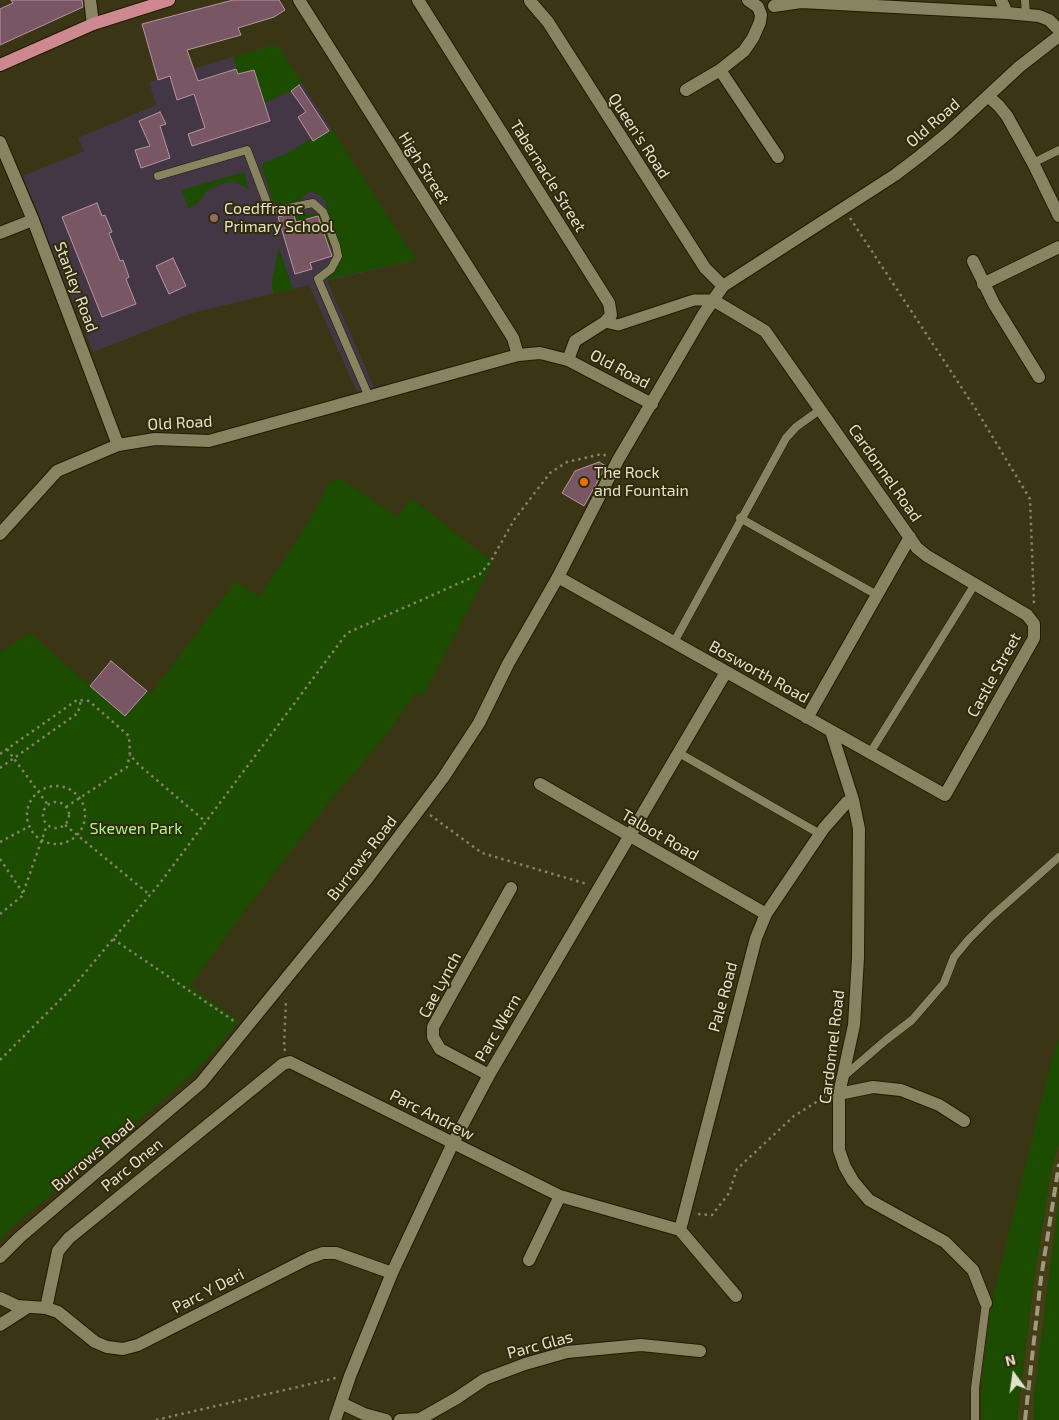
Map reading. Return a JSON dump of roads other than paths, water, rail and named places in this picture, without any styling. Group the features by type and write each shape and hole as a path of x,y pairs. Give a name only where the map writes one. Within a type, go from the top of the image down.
{"main road":[{"path":"0,65 93,24 169,0"}],"street":[{"path":"90,0 93,24"},
{"name":"High Street","path":"299,0 513,338 518,355"},
{"name":"Tabernacle Street","path":"418,0 609,303 611,315 605,322"},
{"name":"Queen's Road","path":"530,0 548,22 705,268 723,286"},
{"path":"1001,0 1007,13"},
{"path":"686,90 720,70 744,52 753,38 761,15 758,7 751,1"},
{"path":"774,6 801,2 1007,13 1039,16 1049,20 1059,30"},
{"name":"Old Road","path":"0,534 57,471 118,445 155,439 208,441 518,355 540,353 568,360 652,404 723,286 896,175 1019,68 1059,36"},
{"path":"720,70 778,157"},
{"path":"988,96 1007,116 1033,162 1059,216"},
{"name":"Stanley Road","path":"1,149 33,220 118,445"},
{"path":"0,233 33,220"},
{"path":"983,284 1059,247"},
{"path":"973,261 994,304 1039,377"},
{"path":"568,360 575,341 605,322 618,325 694,300 713,300"},
{"name":"Cardonnel Road","path":"713,300 765,331 910,537 806,718"},
{"name":"Burrows Road","path":"0,1257 20,1237 201,1084 367,879 444,778 479,723 508,664 558,577 618,460 652,404"},
{"name":"Castle Street","path":"910,537 917,548 927,556 1027,615 1034,624 1034,638 944,795"},
{"name":"Bosworth Road","path":"558,577 944,795"},
{"name":"Parc Wern","path":"335,1420 350,1376 392,1273 453,1143 489,1076 598,887 726,672"},
{"name":"Cardonnel Road","path":"831,731 853,800 859,829 858,958 854,1025 839,1094 839,1150 845,1167 853,1181 869,1200 945,1242 973,1270 986,1303"},
{"name":"Talbot Road","path":"540,784 766,914"},
{"name":"Pale Road","path":"680,1230 756,938 766,914 820,834 847,802 853,800"},
{"name":"Cae Lynch","path":"489,1076 440,1049 433,1037 434,1027 511,888"},
{"name":"Parc Andrew","path":"290,1062 560,1196"},
{"name":"Parc Onen","path":"46,1308 58,1251 69,1238 283,1064 290,1062"},
{"path":"839,1094 873,1087 901,1090 939,1105 964,1121"},
{"path":"529,1260 560,1196 680,1230 736,1296"},
{"name":"Parc Y Deri","path":"46,1308 58,1312 95,1342 107,1348 123,1349 138,1345 309,1258 323,1253 336,1253 392,1273"},
{"path":"0,1298 16,1306 46,1308"},
{"path":"0,1325 28,1307"},
{"name":"Parc Glas","path":"400,1420 420,1418 457,1398 485,1379 525,1364 568,1352 641,1346 700,1351"},
{"path":"341,1402 364,1414 386,1420"}],"lane":[{"path":"1025,0 1026,15"},
{"path":"158,176 247,150 267,203 271,207 278,210 313,203 323,212 338,256 331,269 318,279 369,397"},
{"path":"1033,162 1059,150"},
{"path":"674,642 740,518 786,438 796,427 821,409"},
{"path":"740,518 877,596"},
{"path":"870,753 975,584"},
{"path":"679,753 820,834"},
{"path":"842,1078 912,1020 944,983 954,957 969,939 1059,857"},
{"path":"975,1420 975,1388 986,1303"}],"railway":[{"path":"1025,1420 1041,1278 1059,1164"}],"place":[{"name":"Coedffranc Primary School","path":"214,218"},
{"name":"The Rock and Fountain","path":"584,482"}],"park label":[{"name":"Skewen Park","path":"136,829"}]}
